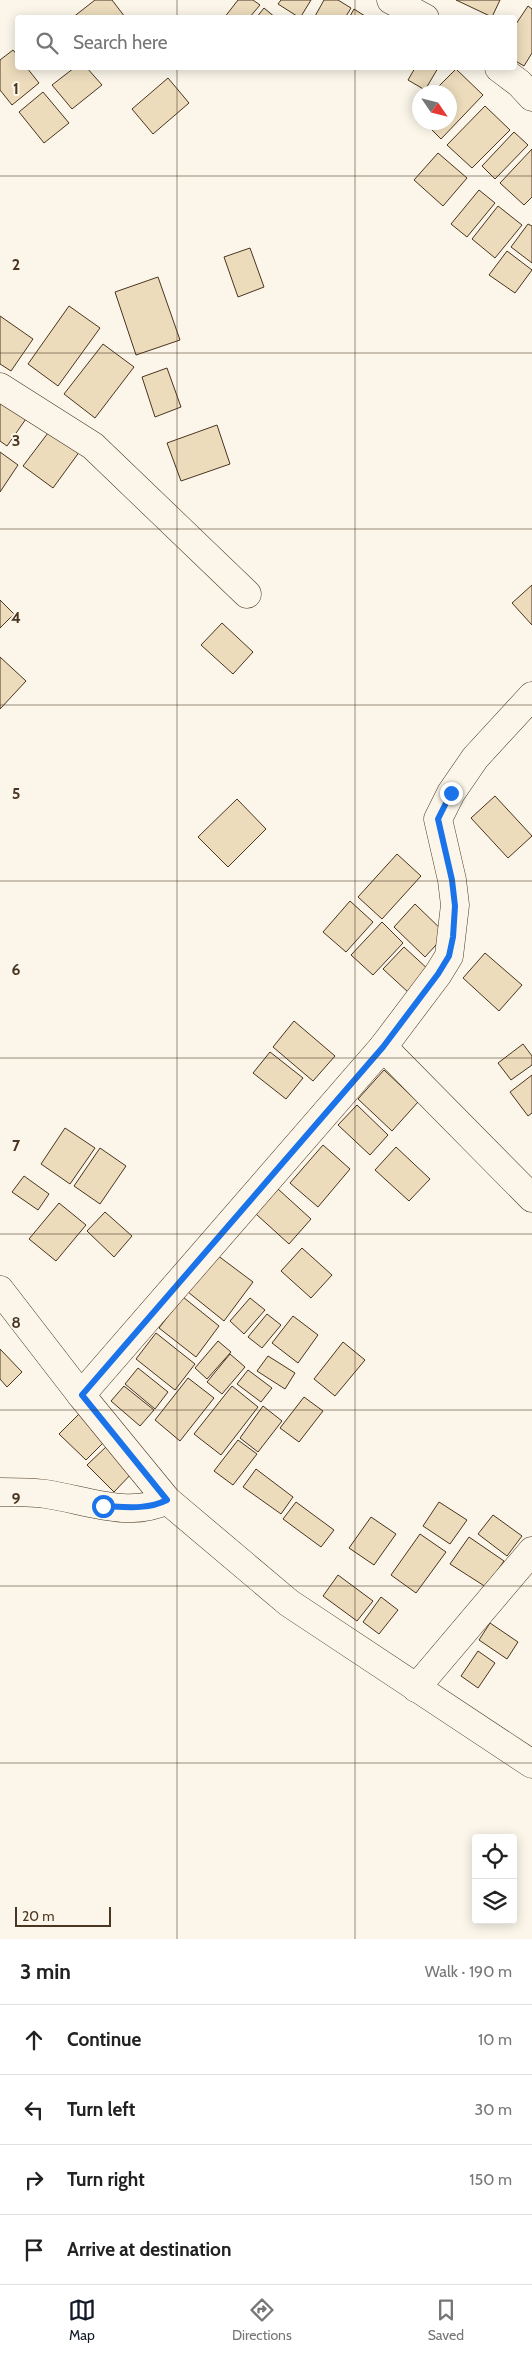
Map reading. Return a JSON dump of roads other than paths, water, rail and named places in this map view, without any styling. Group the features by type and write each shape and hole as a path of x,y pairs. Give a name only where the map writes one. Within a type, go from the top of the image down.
{"street":[{"path":"391,0 419,15"},
{"path":"501,70 532,97"},
{"path":"0,387 93,446 247,594"},
{"path":"82,1395 383,1047 438,974 449,956 455,906 452,880 438,819 451,793 475,758 532,696"},
{"path":"383,1047 532,1198"},
{"path":"0,1290 167,1500 289,1603 532,1764"},
{"path":"0,1492 45,1494 103,1506 137,1508 156,1505 167,1500"},
{"path":"416,1688 532,1551"}]}
